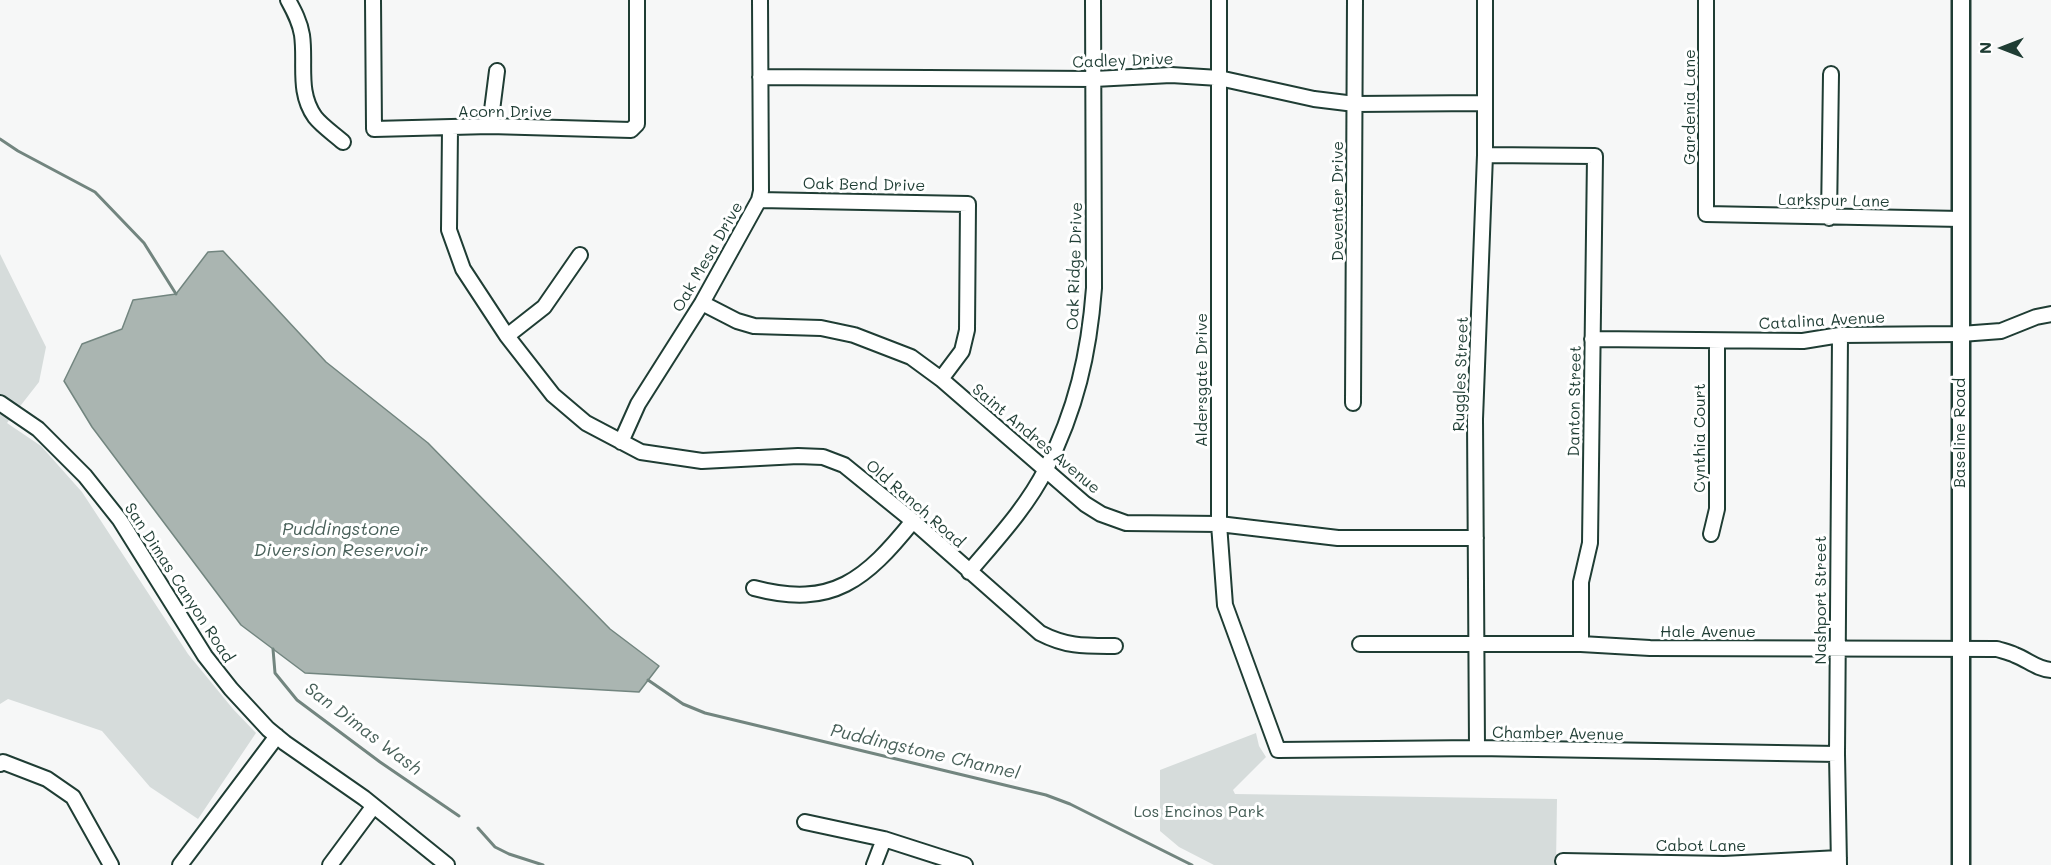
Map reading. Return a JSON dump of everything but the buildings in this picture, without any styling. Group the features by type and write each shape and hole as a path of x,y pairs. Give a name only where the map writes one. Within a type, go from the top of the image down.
{"main road":[{"name":"Baseline Road","path":"1961,0 1961,865"}],"street":[{"path":"288,0 302,36 303,90 307,103 316,118 343,142"},
{"name":"Acorn Drive","path":"373,0 374,129 490,126 631,130 637,124 637,0"},
{"name":"Oak Mesa Drive","path":"621,442 639,404 702,303 759,200 761,191 760,0"},
{"name":"Oak Ridge Drive","path":"969,572 1021,508 1046,470 1080,382 1090,336 1094,288 1093,0"},
{"name":"Aldersgate Drive","path":"1219,0 1219,524 1225,605 1278,750"},
{"name":"Deventer Drive","path":"1353,403 1355,0"},
{"name":"Ruggles Street","path":"1477,748 1475,419 1485,155 1485,0"},
{"name":"Gardenia Lane","path":"1706,0 1706,214"},
{"path":"490,126 497,71"},
{"path":"1830,218 1831,74"},
{"name":"Cadley Drive","path":"760,76 1094,79 1171,75 1219,78 1314,99 1355,104 1484,103"},
{"name":"Old Ranch Road","path":"450,128 449,230 463,269 507,336 553,396 586,423 641,452 702,461 798,456 823,458 844,465 913,521 1040,633 1057,641 1079,646 1115,646"},
{"name":"Danton Street","path":"1485,155 1595,156 1590,543 1581,582 1581,644"},
{"name":"Oak Bend Drive","path":"759,200 968,204 967,330 962,351 941,379"},
{"name":"Larkspur Lane","path":"1706,214 1960,219"},
{"path":"507,336 544,307 580,255"},
{"name":"Saint Andres Avenue","path":"702,303 737,321 754,326 821,328 854,335 912,357 941,379 1085,504 1101,514 1126,523 1219,524 1338,538 1476,538"},
{"name":"Catalina Avenue","path":"1592,339 1803,341 1840,335 2001,332 2036,317 2051,314"},
{"name":"Nashport Street","path":"1839,862 1837,754 1840,335"},
{"name":"Cynthia Court","path":"1712,534 1717,509 1717,341"},
{"name":"San Dimas Canyon Road","path":"0,403 38,429 85,476 120,520 205,656 231,689 276,736 364,798 447,865"},
{"path":"754,588 776,594 811,594 841,588 861,577 875,564 913,521"},
{"name":"Hale Avenue","path":"1360,644 1996,649 2016,655 2037,667 2051,670"},
{"path":"180,865 276,736"},
{"name":"Chamber Avenue","path":"1278,750 1477,748 1837,754"},
{"path":"0,764 3,762 47,779 73,797 111,865"},
{"path":"330,865 373,807"},
{"path":"805,822 885,839 964,865"},
{"path":"874,865 885,839"},
{"name":"Cabot Lane","path":"1563,861 1724,865 1839,862"}],"green space":[{"path":"0,254 46,347 39,382 7,423 41,446 82,492 188,654 256,733 198,819 150,787 102,731 8,699 0,704"},
{"name":"Los Encinos Park","path":"1256,733 1259,746 1266,757 1233,790 1235,794 1557,799 1556,865 1214,865 1179,847 1160,831 1160,770"}],"water":[{"name":"Puddingstone Diversion Reservoir","path":"223,251 326,362 428,443 610,629 659,666 639,692 305,673 241,625 92,427 64,381 82,344 122,329 133,300 176,294 208,252"}],"waterway":[{"name":"San Dimas Wash","path":"0,139 95,192 144,243 176,294"},
{"name":"San Dimas Wash","path":"273,649 275,673 297,700 380,762 459,816"},
{"name":"Puddingstone Channel","path":"648,680 683,704 705,713 1046,795 1070,804 1192,865"},
{"name":"San Dimas Wash","path":"478,828 495,847 543,865"}]}
